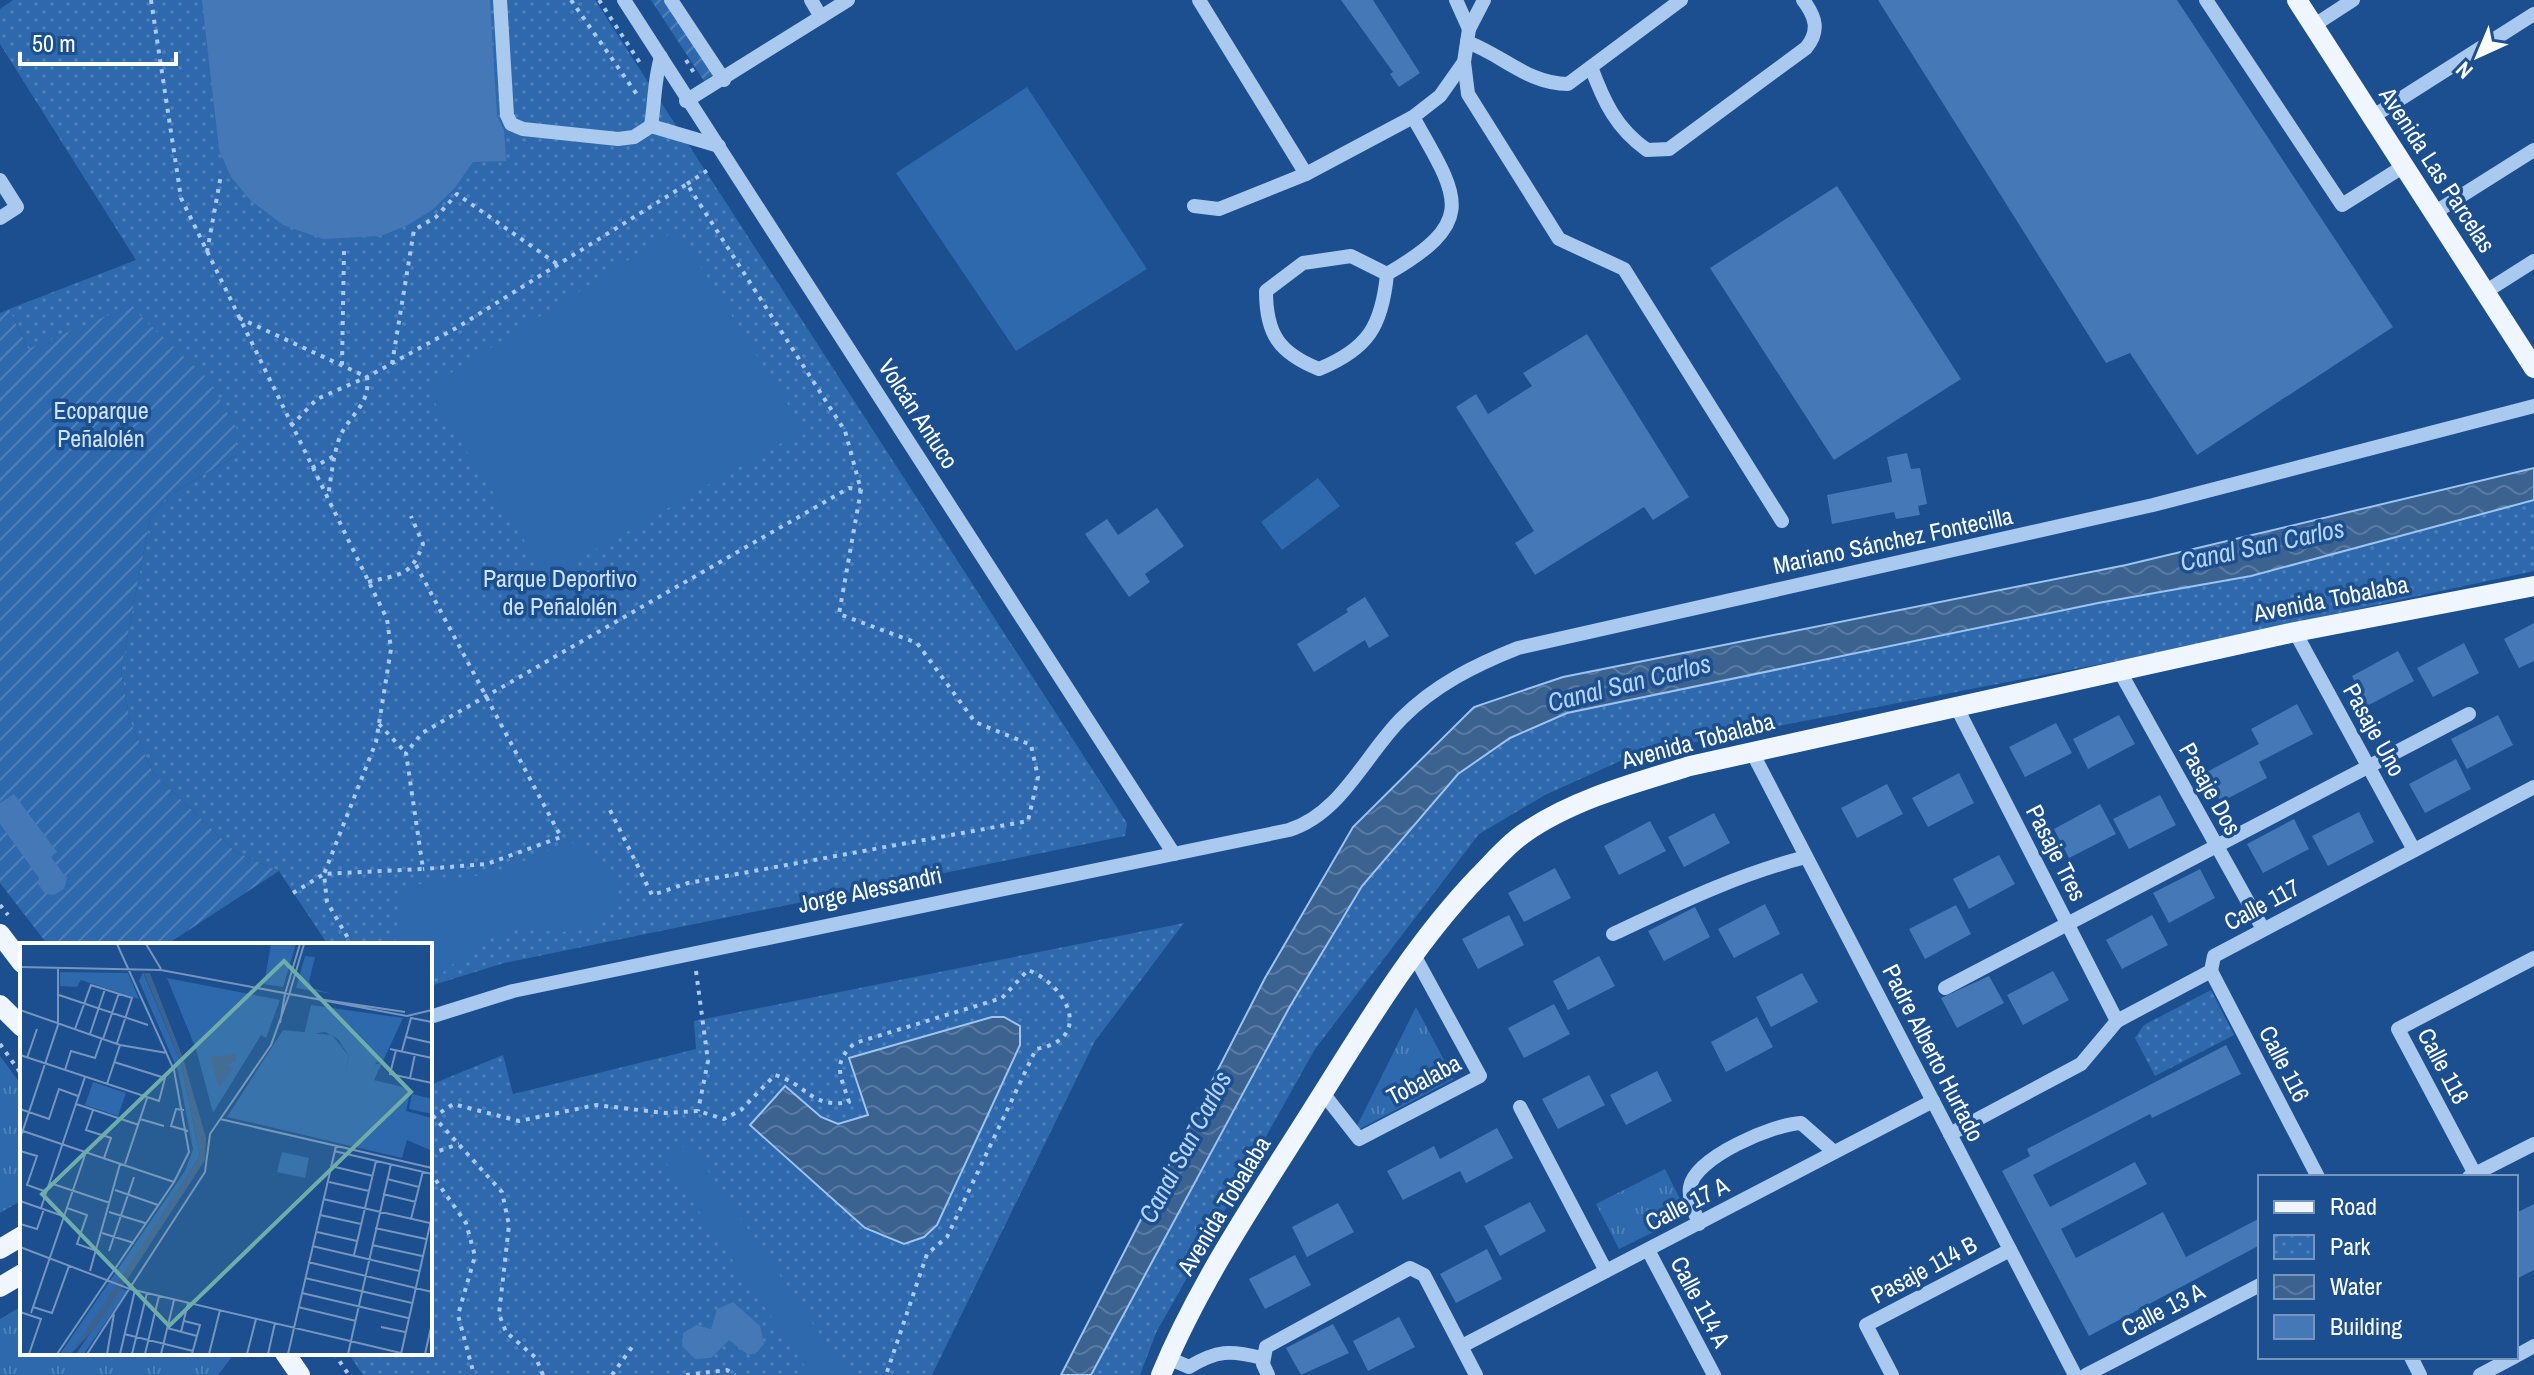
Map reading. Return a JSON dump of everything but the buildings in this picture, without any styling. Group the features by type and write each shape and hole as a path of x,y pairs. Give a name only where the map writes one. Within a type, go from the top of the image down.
{"main road":[{"name":"Avenida Las Parcelas","path":"2297,0 2534,368"},
{"name":"Avenida Tobalaba","path":"1165,1367 1222,1259 1413,953 1472,884 1519,836 1536,825 1617,789 1752,752 2295,632 2534,586"},
{"path":"0,934 20,960"},
{"path":"0,1005 20,1025"},
{"path":"0,1249 20,1237"},
{"path":"0,1287 20,1275"},
{"path":"286,1355 300,1375"}],"street":[{"path":"500,0 507,115 511,124 523,129 618,139 634,137 652,120 656,94 653,82 661,57"},
{"name":"Volcán Antuco","path":"624,0 686,101 720,147 1174,854"},
{"path":"671,0 724,80"},
{"path":"811,0 821,17"},
{"path":"686,101 848,0"},
{"path":"1199,0 1306,174"},
{"path":"1456,0 1468,35 1503,57 1512,68 1555,84 1568,84 1681,0"},
{"path":"1484,0 1468,35 1464,62 1468,94 1559,239 1624,269 1782,521"},
{"path":"1591,67 1604,103 1621,129 1647,150 1669,149 1806,48 1814,39 1816,26 1803,0"},
{"path":"2206,0 2342,205 2404,166"},
{"path":"2313,26 2353,0"},
{"path":"2372,117 2534,14"},
{"path":"1194,206 1219,209 1306,174 1413,117 1440,96 1464,62"},
{"path":"1387,274 1351,256 1303,263 1266,291 1266,315 1275,339 1294,359 1319,369 1345,358 1371,336 1384,302 1387,274 1441,237 1452,211 1448,180 1413,117"},
{"path":"652,120 720,147"},
{"path":"2434,213 2534,150"},
{"path":"0,180 17,207 0,218"},
{"path":"2485,292 2534,261"},
{"name":"Mariano Sánchez Fontecilla","path":"1320,816 1389,732 1417,704 1464,671 1518,648 2153,505 2534,406"},
{"name":"Pasaje Uno","path":"2295,632 2414,850"},
{"name":"Pasaje Dos","path":"2119,670 2263,929"},
{"name":"Pasaje Tres","path":"1956,706 2117,1021"},
{"path":"1945,988 2469,714"},
{"name":"Padre Alberto Hurtado","path":"1752,752 2075,1375"},
{"name":"Calle 117","path":"1950,1134 2081,1064 2117,1021 2211,971 2214,956 2534,787"},
{"name":"Jorge Alessandri","path":"432,1016 513,991 1289,830 1320,816"},
{"path":"1613,934 1763,868 1806,857"},
{"name":"Tobalaba","path":"1323,1093 1359,1139 1480,1076 1413,953"},
{"name":"Calle 118","path":"2471,1175 2398,1029 2534,958"},
{"name":"Calle 116","path":"2211,971 2317,1175"},
{"name":"Calle 17 A","path":"1462,1346 1933,1101"},
{"path":"1520,1107 1606,1271"},
{"path":"1699,1224 1690,1188 1696,1172 1765,1130 1801,1123 1834,1152"},
{"path":"2474,1175 2533,1147"},
{"name":"Calle 114 A","path":"1648,1250 1714,1375"},
{"name":"Pasaje 114 B","path":"1892,1375 1866,1325 2010,1250"},
{"path":"1268,1375 1262,1358 1266,1347 1410,1268 1424,1275 1476,1375"},
{"name":"Calle 13 A","path":"2086,1375 2258,1286"},
{"path":"1165,1367 1189,1367 1210,1354 1237,1352 1262,1358"},
{"path":"2480,1375 2502,1370"}],"path":[{"path":"151,0 181,198 387,619 391,649 376,742 324,874 327,902 351,943"},
{"path":"571,0 652,120"},
{"path":"291,426 317,399 392,364 710,170 720,147"},
{"path":"207,255 221,175"},
{"path":"609,808 652,895 688,883 1028,821 1038,777 1031,745 975,722 917,643 839,614 861,490 845,431 687,184"},
{"path":"392,364 414,230 436,217 457,194 558,265"},
{"path":"342,365 344,250"},
{"path":"237,317 367,377"},
{"path":"327,499 339,439 362,409 369,389 367,377"},
{"path":"312,468 336,455"},
{"path":"406,753 422,733 849,488 861,490"},
{"path":"368,582 408,572 416,565 423,544 411,516"},
{"path":"293,893 324,874 487,864 561,837 416,565"},
{"path":"379,724 406,753 423,869"},
{"path":"694,954 708,1061 698,1111"},
{"path":"543,1375 536,1358 506,1332 499,1314 509,1225 502,1192 434,1117 453,1104 519,1121 596,1105 665,1113 698,1111 724,1119 741,1110 775,1075 790,1079 810,1097 831,1106 849,1102 839,1065 841,1054 855,1043 1002,998 1028,970 1047,978 1061,994 1070,1019 1067,1033 1055,1046 1036,1049 947,1237 927,1254 886,1375"},
{"path":"0,1044 20,1072"},
{"path":"432,1153 459,1144"},
{"path":"432,1175 466,1223 475,1256 458,1315 474,1375"},
{"path":"612,1375 632,1347"},
{"path":"335,1355 349,1375"},
{"path":"686,1375 727,1370 735,1375"}],"green space":[{"name":"Parque Deportivo de Peñalolén","path":"13,0 595,0 1127,823 1125,836 504,963 432,985 432,943 327,943 279,871 236,852 153,773 130,721 121,670 150,519 168,496 237,455 28,349 9,309 136,260 0,44 0,9"},
{"path":"651,0 665,0 714,74 704,81"},
{"path":"1027,87 1147,269 1016,351 896,173"},
{"path":"677,229 804,430 548,577 426,389"},
{"name":"Ecoparque Peñalolén","path":"130,306 207,378 237,429 237,455 168,496 150,519 121,670 130,721 153,773 236,852 279,871 169,943 46,943 0,883 0,313 9,309 28,349"},
{"path":"1318,478 1340,506 1282,550 1261,522"},
{"path":"2534,500 2534,571 2127,659 1638,753 1545,795 1479,834 1315,1049 1156,1333 1140,1375 1091,1375 1289,1008 1362,886 1458,774 1510,738 1567,713 2098,603 2251,576"},
{"path":"569,841 592,853 615,875 618,894 611,909 591,927 563,932 515,929 482,940 432,981 432,943 395,943 401,887 501,872"},
{"path":"1184,923 1095,1041 932,1375 363,1375 349,1355 432,1355 432,1084 503,1055 513,1094 696,1049 694,1021"},
{"path":"2211,990 2234,1035 2155,1076 2135,1038 2144,1025"},
{"path":"1416,1007 1454,1079 1354,1132"},
{"path":"0,1056 20,1083 20,1201 0,1213"},
{"path":"689,1143 848,1375 811,1375 664,1160"},
{"path":"1665,1169 1685,1209 1680,1219 1619,1249 1596,1204"},
{"path":"20,1307 20,1355 229,1355 231,1358 218,1375 0,1375 0,1319"}],"water":[{"name":"Canal San Carlos","path":"2534,468 2534,500 2251,576 2098,603 1567,713 1510,738 1458,774 1362,886 1289,1008 1091,1375 1061,1375 1265,978 1353,827 1474,707 1563,677 2126,565"},
{"path":"992,1017 1004,1017 1020,1026 1020,1045 937,1225 924,1237 904,1244 865,1228 750,1125 785,1086 821,1117 838,1124 868,1115 849,1058"}]}
